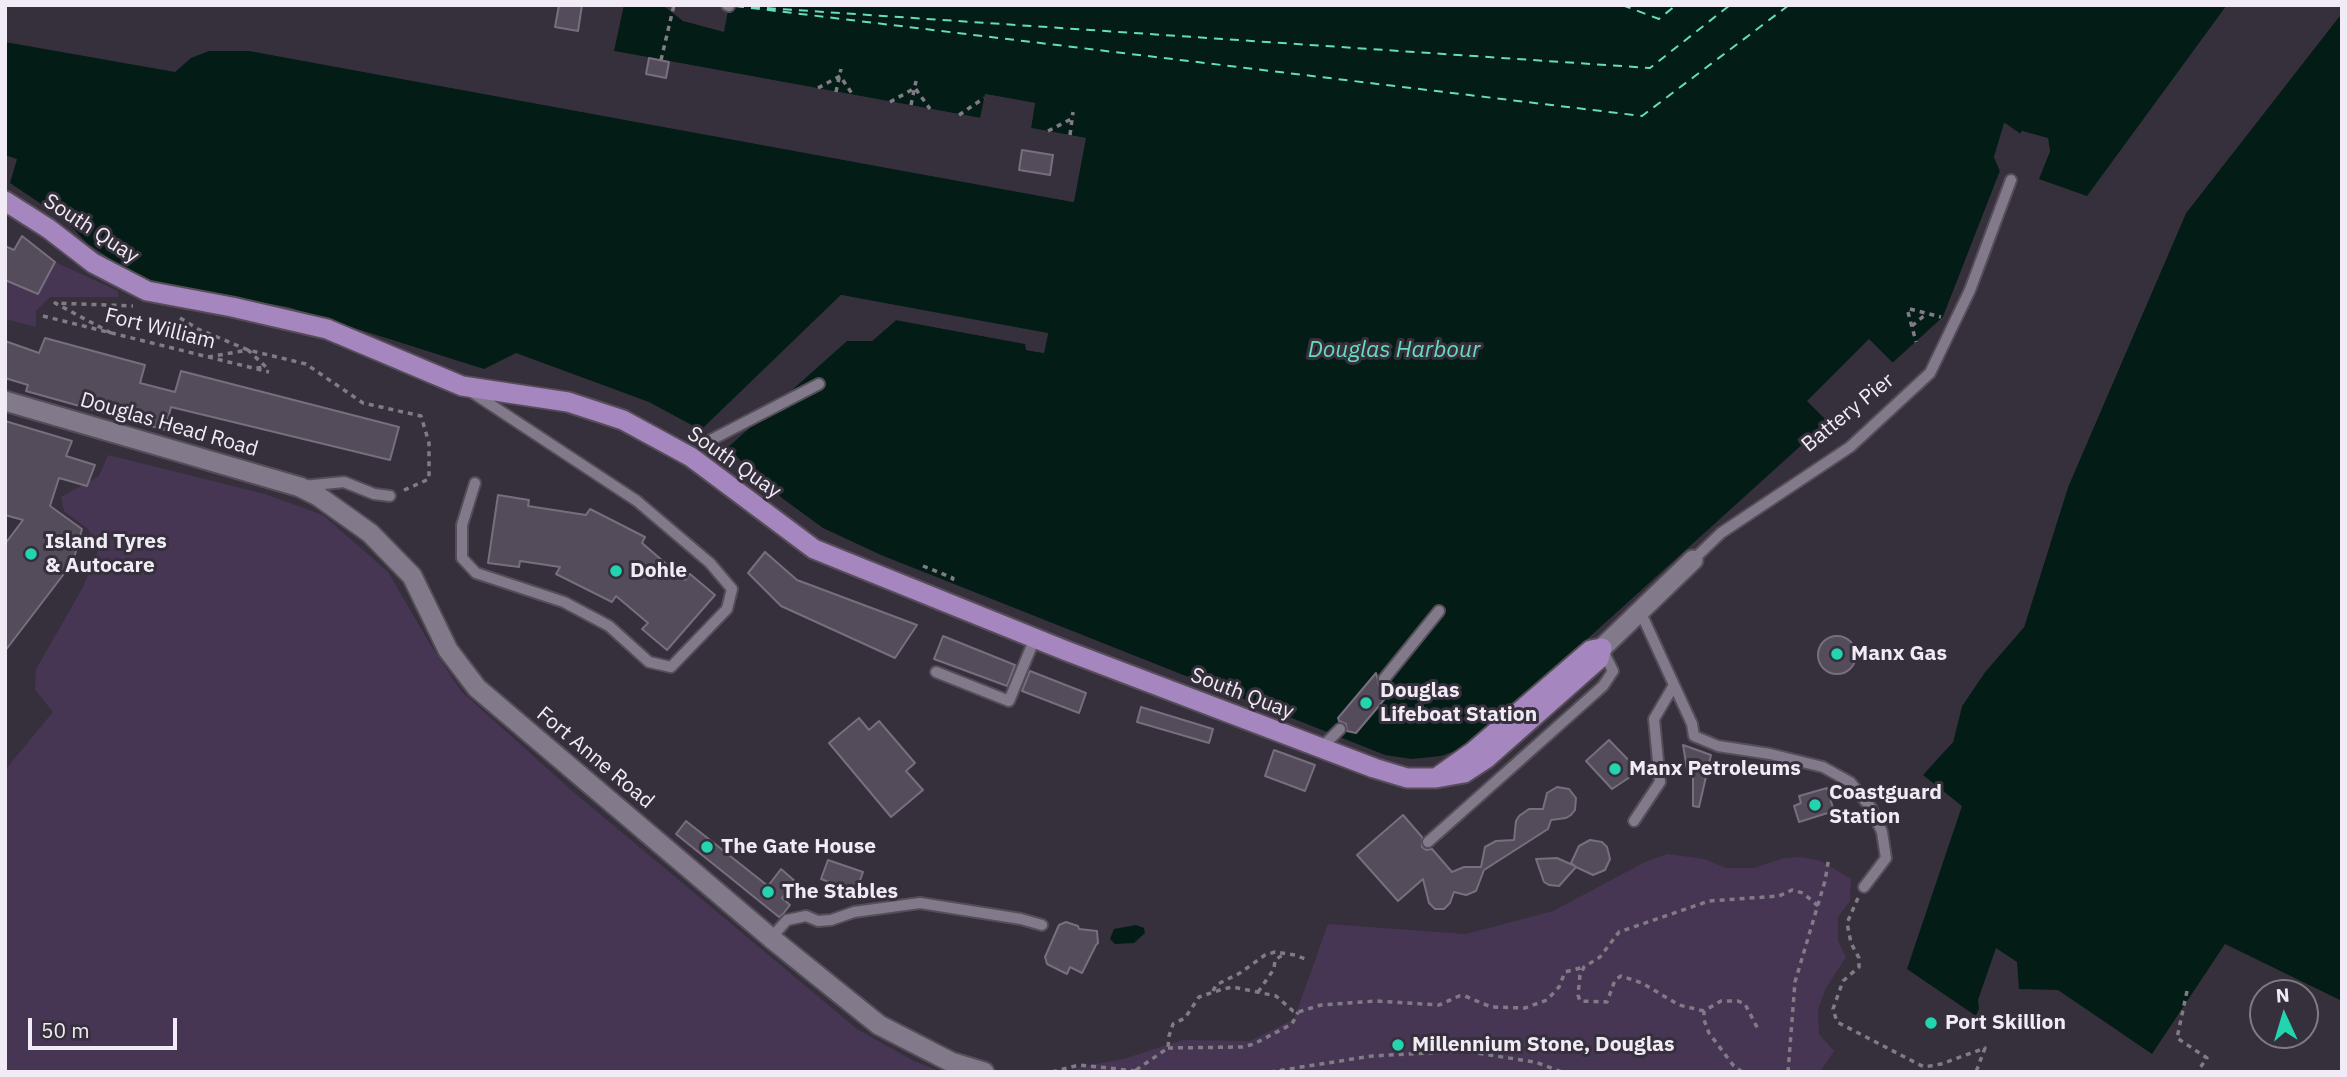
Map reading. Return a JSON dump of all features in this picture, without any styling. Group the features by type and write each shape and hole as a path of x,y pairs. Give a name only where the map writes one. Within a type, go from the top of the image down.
{"main road":[{"name":"South Quay","path":"5,201 49,229 93,263 146,292 232,307 327,329 462,386 568,402 623,421 691,457 814,549 1035,638 1332,738 1407,778 1436,778"},
{"name":"Douglas Head Road","path":"5,401 309,492"},
{"name":"Fort Anne Road","path":"309,492 370,533 412,576 448,650 477,688 879,1025 951,1062 984,1072"},
{"name":"Battery Pier","path":"1436,778 1464,773 1487,758 1599,660 1602,648 1693,559"}],"lane":[{"name":"Battery Pier","path":"1693,559 1721,533 1850,447 1930,373 1970,290 2011,180"},
{"path":"705,443 819,384"},
{"path":"462,386 637,501 710,563 732,589 727,609 671,667 649,662 608,626 564,602 476,573 462,558 462,525 475,483"},
{"path":"309,492 324,483 344,482 374,494 390,496"},
{"path":"1384,679 1439,611"},
{"path":"1640,611 1692,724 1694,736 1718,746 1770,754 1823,767 1850,782 1877,820 1886,858 1864,887"},
{"path":"936,672 1009,701 1035,638"},
{"path":"1428,842 1603,686 1613,671 1602,648"},
{"path":"1634,821 1660,782 1654,719 1674,685"},
{"path":"771,937 787,920 806,916 818,921 831,920 854,912 920,903 1021,919 1042,925"}],"path":[{"path":"661,60 674,5"},
{"path":"836,92 841,69"},
{"path":"818,88 840,76"},
{"path":"840,76 853,95"},
{"path":"911,105 916,81"},
{"path":"890,102 915,88"},
{"path":"915,88 930,109"},
{"path":"959,114 984,98"},
{"path":"1048,131 1073,115 1070,135"},
{"path":"111,332 55,303 143,306"},
{"path":"1916,342 1909,310 1943,317"},
{"path":"1912,326 1927,313"},
{"name":"Fort William","path":"43,316 269,372"},
{"path":"178,317 198,329 248,350 306,364 363,403 421,416 429,443 429,479 390,496"},
{"path":"206,357 248,350"},
{"path":"248,350 266,367 250,368"},
{"path":"923,566 953,578 951,583"},
{"path":"1788,1072 1795,982 1818,906 1829,857"},
{"path":"1864,887 1848,915 1847,923 1851,943 1859,957 1859,967 1843,981 1833,1009 1837,1022 1924,1067 1941,1064 1985,1048 1976,1072"},
{"path":"1168,1048 1173,1024 1185,1017 1199,997 1213,991 1233,987 1276,996 1293,1011 1298,1012 1328,1004 1376,1002 1439,1005 1455,997 1465,996 1491,1007 1525,1008 1547,1000 1559,987 1565,972 1584,967 1600,957 1619,932 1709,901 1779,896 1792,890 1803,893 1818,906"},
{"path":"1213,991 1216,985 1240,973 1265,955 1275,952 1308,960"},
{"path":"1257,993 1274,969 1275,960 1286,954"},
{"path":"1584,967 1579,980 1580,1001 1608,1002 1615,981 1621,976 1642,983 1679,1005 1704,1011 1721,1001 1738,1001 1745,1004 1759,1031"},
{"path":"2187,991 2177,1038 2207,1058 2197,1072"},
{"path":"1704,1011 1709,1033 1733,1065 1742,1072"},
{"path":"1136,1070 1168,1048 1242,1047 1254,1044 1292,1024 1298,1012"},
{"path":"1270,1072 1372,1056 1463,1051 1535,1062 1562,1072"},
{"path":"1052,1072 1079,1066 1146,1072"},
{"path":"2064,1072 2084,1072"}],"shaded area":[{"path":"55,262 118,291 118,297 50,297 36,311 36,327 5,319 5,280 38,294"},
{"path":"108,455 265,494 323,515 388,572 461,691 571,790 857,1029 914,1061 942,1072 5,1072 5,770 53,712 35,690 36,669 82,589 98,551 88,529 64,511 61,497 99,476"},
{"path":"1668,854 1704,859 1726,868 1754,868 1784,858 1801,857 1821,861 1851,879 1850,901 1838,917 1838,941 1846,957 1826,988 1818,1009 1819,1034 1834,1051 1820,1072 1067,1072 1079,1067 1123,1059 1183,1040 1250,1041 1294,1019 1328,924 1466,934 1553,911 1647,861"}],"water":[{"name":"Douglas Harbour","path":"624,5 2227,5 2087,196 2039,179 2050,151 2048,139 2022,131 2021,134 2005,123 1994,157 2000,171 1943,317 1469,746 1441,756 1412,759 1385,755 881,555 823,528 782,498 727,448 847,340 872,341 896,320 1026,344 1026,350 1044,353 1048,334 841,295 701,430 649,402 516,353 484,369 288,307 177,288 137,277 87,243 65,220 10,183 17,159 5,155 5,42 175,72 191,58 209,51 249,51 1073,202 1085,138 1031,128 1035,103 985,94 981,118 614,51"},
{"path":"2342,13 2342,1001 2319,990 2319,979 2297,979 2225,944 2152,1054 2058,990 2019,989 2017,962 1996,948 1978,1000 1976,1016 1907,969 1962,806 1923,775 1953,742 1962,706 1985,672 2024,627 2068,487 2186,213"},
{"path":"1136,925 1144,928 1145,933 1134,943 1115,944 1110,939 1114,929"}],"pier":[{"path":"655,5 729,5 724,32 683,21 665,7"},
{"path":"2227,5 2231,5 2090,198 2086,199"},
{"path":"2342,9 2342,13 2186,213 2068,487 2024,627 1985,672 1962,706 1953,742 1919,777 1950,740 1959,704 1982,670 2020,625 2065,485 2183,212"},
{"path":"614,51 980,118 985,94 1035,103 1031,128 1086,138 1074,202 316,63 317,59 1071,198 1081,141 1029,131 1027,127 1031,106 988,98 984,119 980,122 614,54"},
{"path":"2004,123 2020,134 2022,131 2048,138 2050,151 2037,182 2035,178 2046,151 2045,141 2024,135 2019,138 2006,128 1998,157 2003,172 1946,319 1688,554 1685,552 1828,422 1807,401 1869,339 1893,363 1943,317 2000,171 1994,157"},
{"path":"841,295 1048,333 1044,353 1026,350 1025,344 896,320 872,341 847,341 727,448 724,446 845,338 871,337 895,316 1026,340 1029,347 1041,349 1044,336 842,298 704,432 701,430"}],"building":[{"path":"559,5 582,5 578,31 555,27"},
{"path":"649,58 669,62 666,78 646,74"},
{"path":"1022,150 1053,155 1050,175 1019,170"},
{"path":"22,236 55,262 38,294 5,280 5,246 14,250"},
{"path":"45,338 145,365 140,383 175,392 181,371 399,427 390,460 171,407 165,430 26,391 28,385 5,378 5,341 39,353"},
{"path":"5,421 72,441 66,456 95,465 87,486 59,478 50,506 82,529 73,562 5,651 5,544 23,520 5,515"},
{"name":"Dohle","path":"498,495 529,500 528,506 586,515 590,509 645,537 642,543 685,580 690,574 715,595 667,650 642,629 648,623 616,596 612,602 556,574 560,567 520,561 519,567 488,563"},
{"path":"765,552 797,580 917,625 895,658 781,606 748,573"},
{"path":"943,636 1015,665 1007,686 934,659"},
{"name":"Manx Gas","path":"1837,636 1851,641 1856,655 1851,669 1837,674 1823,669 1818,655 1823,641"},
{"path":"1030,671 1086,693 1079,713 1022,691"},
{"name":"Douglas Lifeboat Station","path":"1376,673 1379,685 1383,687 1390,684 1394,688 1356,733 1347,731 1346,724 1338,718"},
{"path":"1141,707 1213,729 1209,743 1137,722"},
{"path":"859,718 869,730 879,721 915,763 906,771 923,790 891,817 829,743"},
{"name":"Manx Petroleums","path":"1609,740 1639,771 1612,789 1586,761"},
{"name":"Manx Petroleums","path":"1683,745 1711,755 1699,807 1693,806 1693,775 1688,775"},
{"path":"1274,750 1315,765 1305,791 1265,776"},
{"path":"1557,787 1569,789 1576,798 1575,810 1571,815 1551,820 1548,829 1484,870 1476,891 1466,895 1454,892 1450,903 1444,909 1435,909 1429,903 1423,879 1398,901 1357,855 1403,815 1422,837 1422,847 1426,850 1432,849 1452,872 1464,867 1481,867 1485,847 1496,841 1514,840 1519,816 1529,809 1543,809 1547,793"},
{"name":"Coastguard Station","path":"1827,788 1834,811 1799,822 1794,806 1801,803 1799,796"},
{"path":"686,821 768,886 781,869 796,882 782,898 790,905 783,914 779,917 676,834"},
{"path":"1590,840 1602,842 1607,847 1610,859 1605,870 1593,875 1576,867 1559,886 1544,882 1536,859 1557,858 1575,866 1571,863 1579,846"},
{"path":"828,860 863,872 856,892 821,879"},
{"path":"1066,922 1078,926 1079,929 1097,931 1098,943 1082,973 1070,967 1067,974 1047,964 1045,957 1059,925"}],"ferry route":[{"path":"1622,5 1659,19 1676,5"},
{"path":"751,7 1650,68 1730,5"},
{"path":"735,6 1642,116 1789,5"}],"place":[{"name":"Island Tyres & Autocare","path":"31,554"},
{"name":"Dohle","path":"616,571"},
{"name":"Manx Gas","path":"1837,654"},
{"name":"Douglas Lifeboat Station","path":"1366,703"},
{"name":"Manx Petroleums","path":"1615,769"},
{"name":"Coastguard Station","path":"1815,805"},
{"name":"The Gate House","path":"707,847"},
{"name":"The Stables","path":"768,892"},
{"name":"Port Skillion","path":"1931,1023"},
{"name":"Millennium Stone, Douglas","path":"1398,1045"}]}
